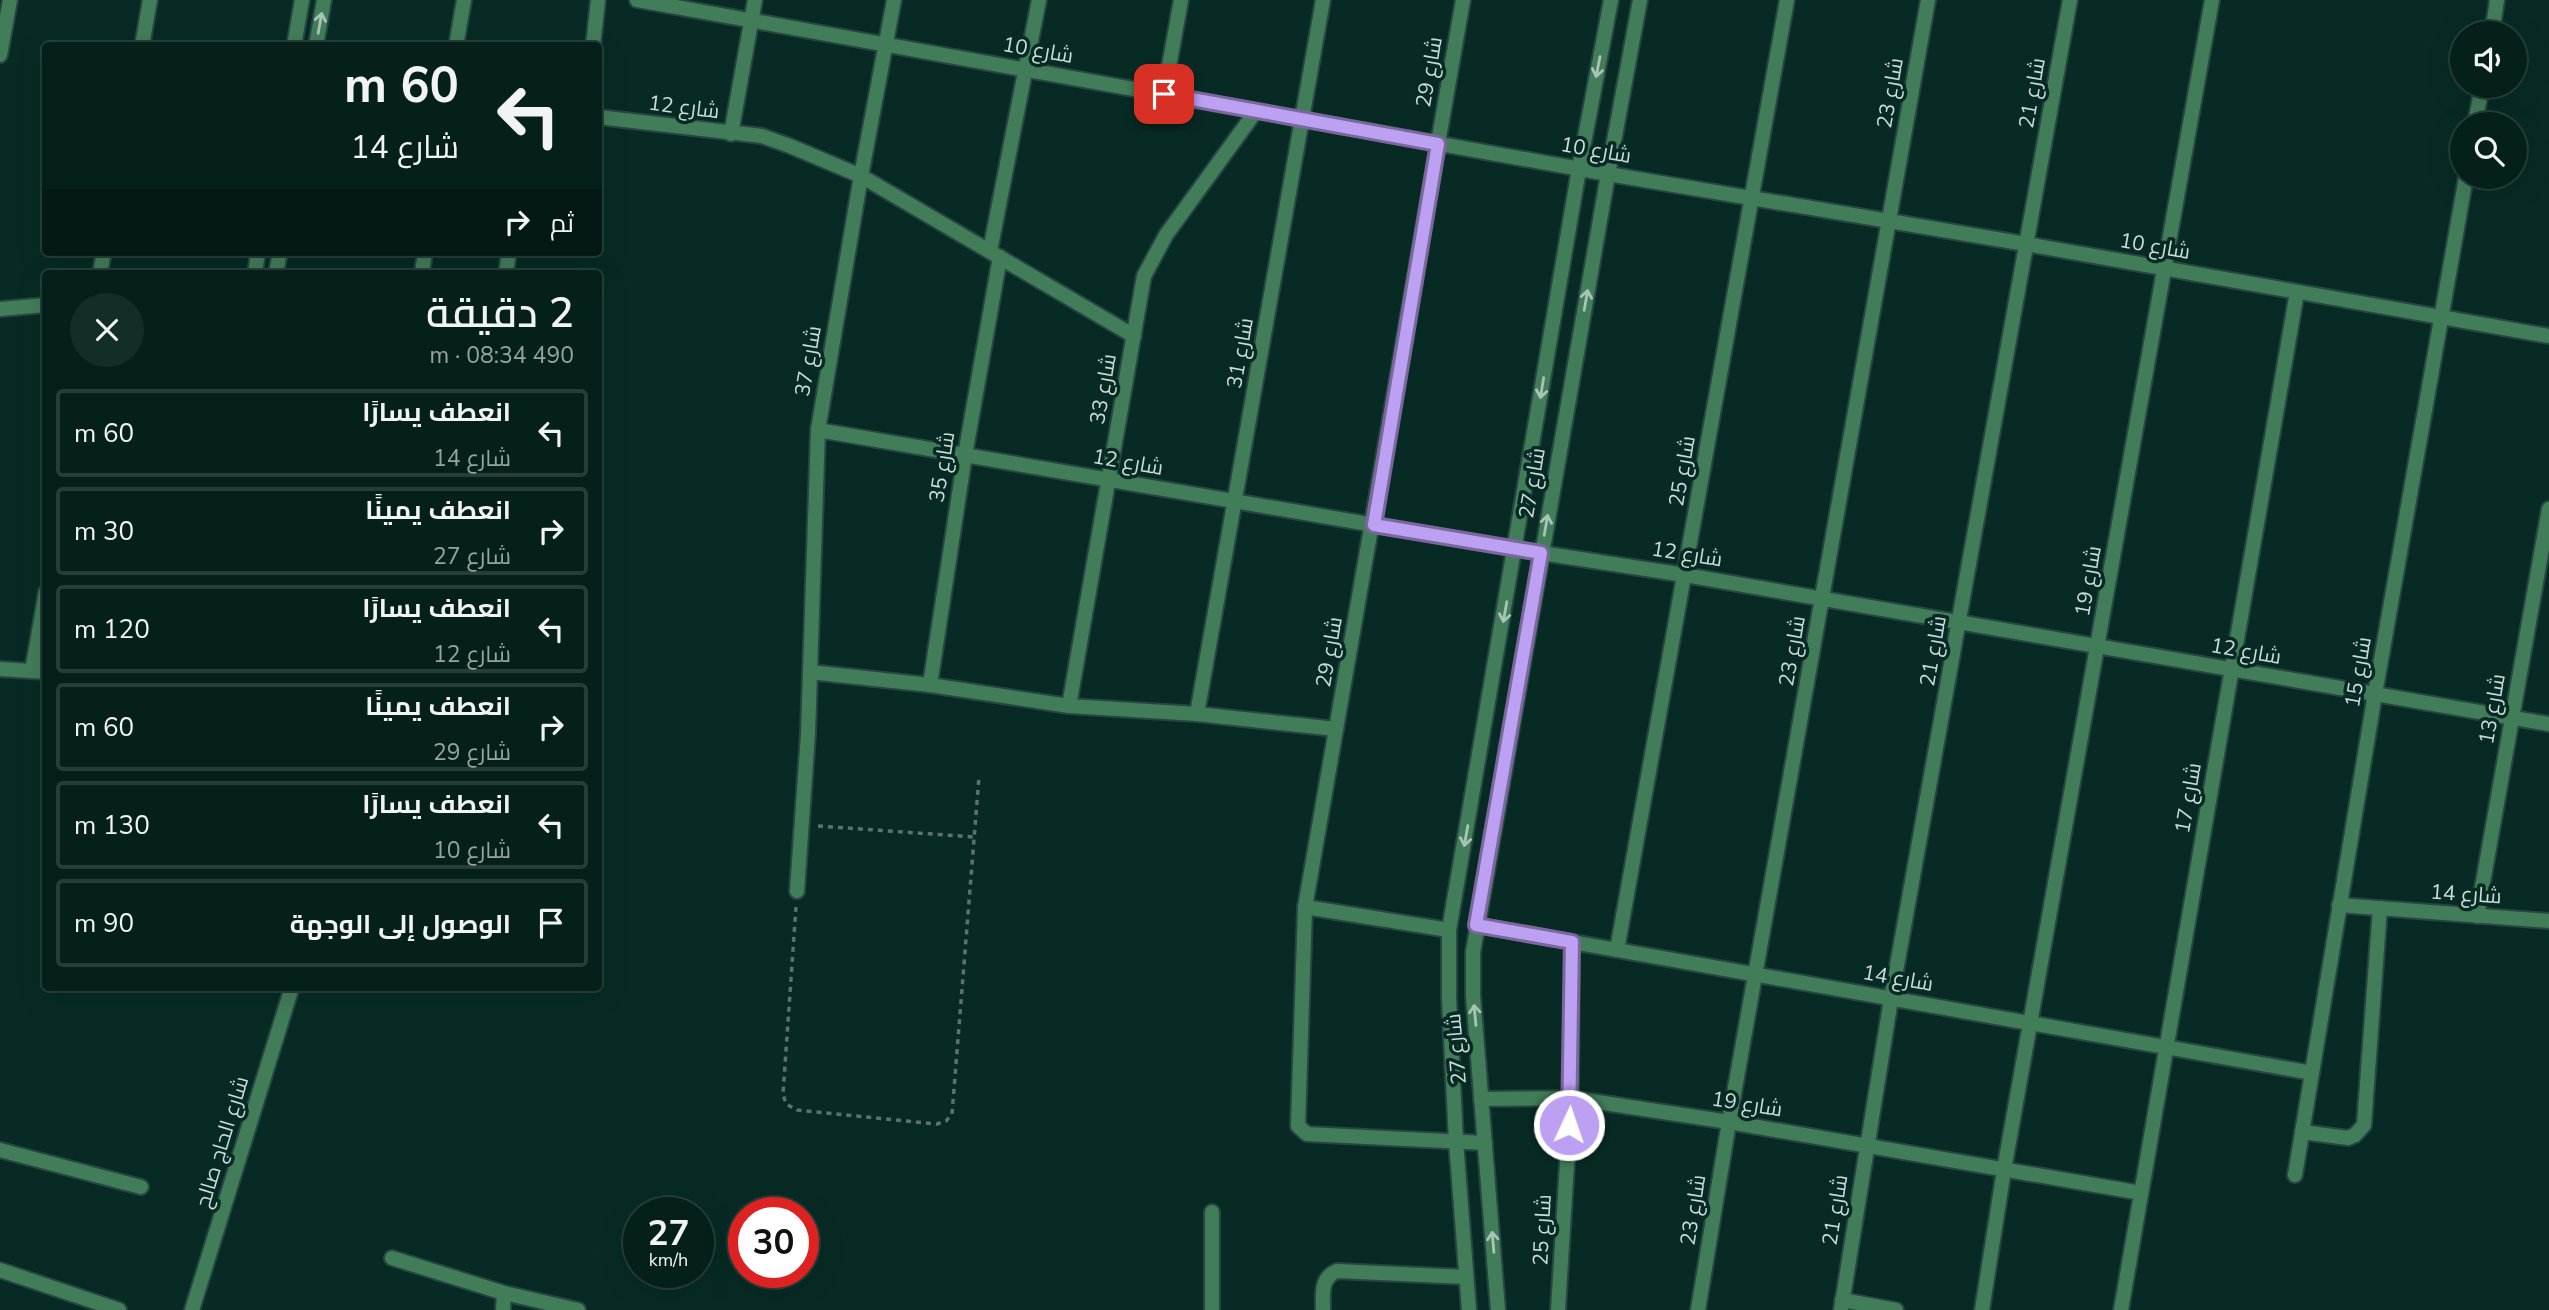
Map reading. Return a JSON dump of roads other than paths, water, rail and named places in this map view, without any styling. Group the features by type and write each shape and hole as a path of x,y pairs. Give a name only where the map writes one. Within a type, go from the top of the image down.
{"street":[{"path":"0,55 10,0"},
{"path":"143,42 150,0"},
{"path":"295,42 302,0"},
{"path":"317,42 324,0"},
{"path":"457,42 464,0"},
{"path":"593,42 598,0"},
{"name":"شارع 10","path":"637,0 1578,169 2549,336"},
{"path":"731,134 755,0"},
{"name":"شارع 37","path":"797,891 808,734 818,430 894,0"},
{"name":"شارع 35","path":"930,685 995,254 1039,0"},
{"path":"1164,94 1181,0"},
{"name":"شارع 31","path":"1197,714 1323,0"},
{"name":"شارع 29","path":"1463,0 1374,525 1305,907 1298,1126 1307,1134 1485,1143"},
{"name":"شارع 27","path":"1469,1310 1456,1141 1449,998 1449,930 1516,549 1578,169 1611,0"},
{"name":"شارع 27","path":"1498,1310 1473,995 1473,952 1640,0"},
{"name":"شارع 25","path":"1617,950 1787,0"},
{"name":"شارع 23","path":"1698,1310 1928,0"},
{"name":"شارع 21","path":"1842,1305 1891,999 2070,0"},
{"name":"شارع 19","path":"1982,1310 2004,1170 2212,0"},
{"path":"2494,21 2497,0"},
{"name":"شارع 33","path":"1069,706 1144,276 1157,248 1256,111"},
{"name":"شارع 12","path":"602,118 762,136 861,176 1134,336"},
{"name":"شارع 15","path":"2295,1175 2375,694 2464,189"},
{"name":"شارع 17","path":"2121,1310 2297,292"},
{"path":"0,309 42,305"},
{"name":"شارع 12","path":"818,430 1516,549 1685,575 2549,724"},
{"name":"شارع 13","path":"2477,916 2549,509"},
{"path":"0,669 39,672 42,638"},
{"path":"810,672 930,685 1069,706 1197,714 1336,729"},
{"name":"شارع 14","path":"2339,905 2549,921"},
{"path":"1305,907 1449,930"},
{"path":"2302,1132 2348,1138 2364,1125 2380,908"},
{"name":"شارع 14","path":"1476,925 2312,1073"},
{"name":"شارع 25","path":"1558,1310 1571,1098 1572,942"},
{"name":"شارع الحاج صالح","path":"191,1310 291,991"},
{"name":"شارع 19","path":"1481,1099 1571,1098 1729,1122 2141,1194"},
{"path":"0,1150 141,1187"},
{"path":"1212,1212 1212,1310"},
{"path":"392,1258 505,1293 578,1310"},
{"path":"0,1269 119,1310"},
{"path":"1323,1310 1324,1282 1330,1274 1337,1271 1466,1277"},
{"path":"503,1310 505,1293"},
{"path":"1842,1305 1896,1310"}]}
